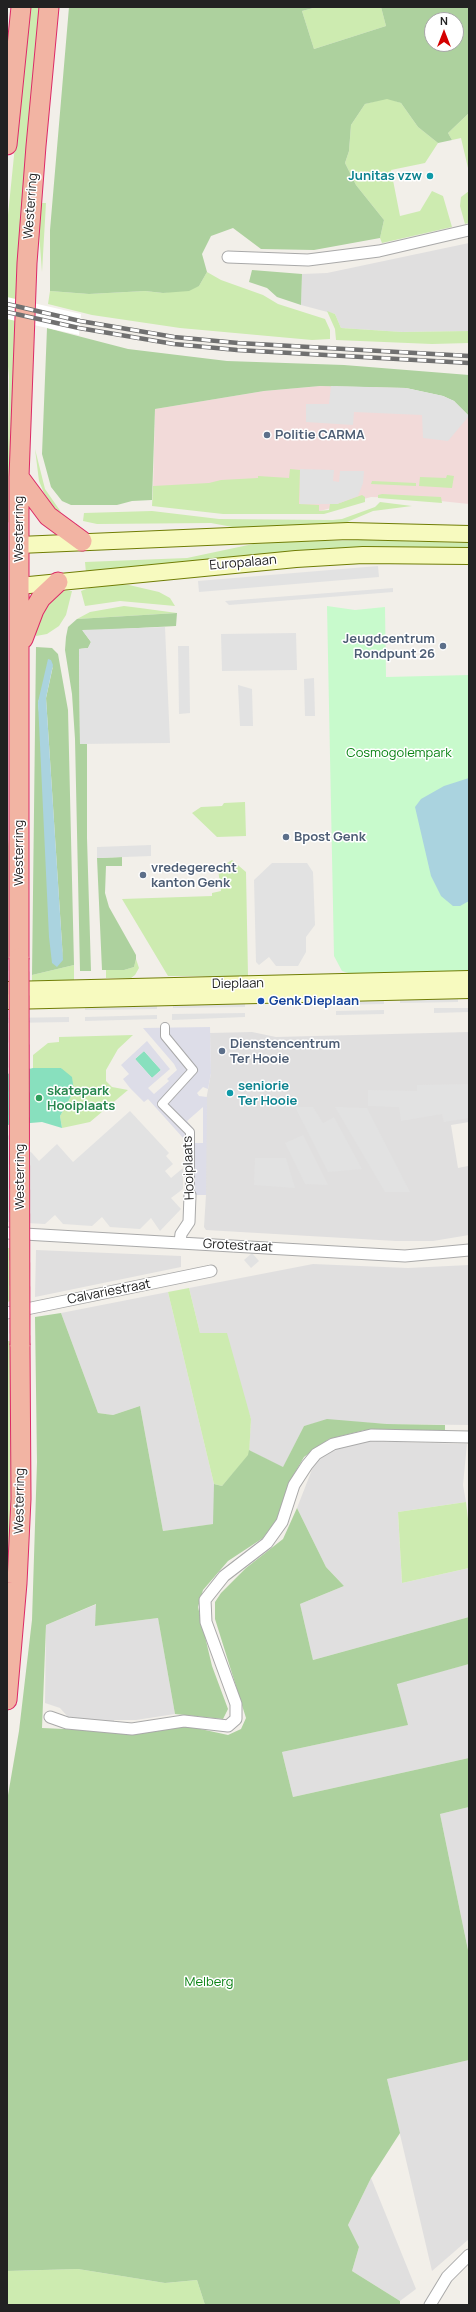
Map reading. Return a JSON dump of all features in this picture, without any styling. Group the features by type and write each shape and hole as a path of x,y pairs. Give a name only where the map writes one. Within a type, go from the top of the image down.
{"highway":[{"path":"7,145 21,7"},
{"name":"Westerring","path":"7,1700 19,1545 19,477 28,263 36,146 49,7"},
{"path":"19,477 48,516 82,542"},
{"path":"18,654 34,610 41,598 58,582"}],"main road":[{"name":"Europalaan","path":"19,545 348,531 469,534"},
{"name":"Europalaan","path":"19,586 296,559 363,556 469,556"},
{"name":"Dieplaan","path":"7,990 469,979"},
{"name":"Dieplaan","path":"7,1001 469,990"}],"street":[{"path":"228,257 308,260 379,251 469,230"},
{"name":"Hooiplaats","path":"165,1027 165,1036 193,1070 162,1104 190,1132 189,1222 181,1234 180,1242"},
{"name":"Grotestraat","path":"7,1233 405,1256 469,1250"},
{"name":"Calvariestraat","path":"7,1313 211,1271"},
{"path":"50,1717 67,1723 132,1729 184,1720 228,1726 236,1719 236,1704 206,1622 205,1600 224,1576 267,1543 282,1522 294,1485 306,1464 316,1454 333,1444 371,1435 469,1437"},
{"path":"430,2305 447,2277 469,2255"}],"shaded area":[{"path":"469,243 469,331 402,332 341,328 335,314 301,305 302,274 327,273"},
{"path":"320,386 406,388 469,416 469,504 412,498 371,497 320,511 267,511 153,491 155,409 264,391"},
{"path":"331,386 406,388 443,396 454,401 469,416 448,441 423,438 422,415 354,412 353,425 306,422 306,404 329,404"},
{"path":"300,469 334,470 333,481 339,482 340,471 364,471 363,483 358,496 337,504 300,504"},
{"path":"378,566 379,577 199,592 198,581"},
{"path":"393,588 393,592 229,605 225,601"},
{"path":"165,627 170,743 80,744 79,649 88,648 91,642 82,630"},
{"path":"296,633 297,670 222,671 221,634"},
{"path":"178,646 189,646 190,713 179,714"},
{"path":"314,678 315,716 305,716 304,679"},
{"path":"238,685 252,689 253,726 240,726"},
{"path":"151,845 151,856 97,858 97,847"},
{"path":"272,863 307,863 313,872 315,925 306,937 306,952 298,966 276,966 269,957 259,965 256,962 254,880"},
{"path":"458,998 458,1002 400,1003 400,999"},
{"path":"384,999 384,1004 336,1005 336,1000"},
{"path":"245,1002 245,1007 173,1008 173,1004"},
{"path":"157,1005 157,1009 85,1010 85,1006"},
{"path":"434,1008 469,1008 469,1012 434,1013"},
{"path":"384,1010 384,1014 336,1015 336,1011"},
{"path":"245,1013 245,1017 172,1020 172,1014"},
{"path":"157,1015 157,1019 85,1021 85,1017"},
{"path":"69,1017 69,1022 7,1023 7,1018"},
{"path":"210,1027 211,1073 208,1089 203,1087 197,1093 199,1096 207,1097 206,1195 185,1195 184,1139 148,1099 144,1102 123,1079 129,1074 121,1065 147,1041 170,1069 148,1088 154,1094 169,1081 167,1079 177,1070 174,1064 143,1028","holes":["144,1051 161,1070 152,1078 135,1059","203,1107 203,1143 194,1143 193,1128 187,1121"]},
{"path":"252,1032 276,1037 469,1032 469,1122 451,1125 458,1168 468,1166 469,1172 469,1235 433,1241 396,1241 206,1230 204,1227 206,1195 205,1106 211,1073 210,1033"},
{"path":"469,1084 469,1118 444,1122 442,1114 401,1121 399,1107 368,1106 368,1090 417,1091 417,1085"},
{"path":"295,1107 313,1107 323,1123 334,1117 362,1169 328,1172"},
{"path":"335,1107 367,1108 410,1192 385,1192"},
{"path":"130,1111 169,1153 166,1156 173,1164 165,1171 171,1178 183,1168 183,1189 171,1198 181,1209 160,1231 151,1218 140,1229 110,1227 102,1217 92,1226 63,1224 55,1215 45,1224 7,1222 8,1135 32,1153 39,1161 57,1144 73,1162"},
{"path":"303,1135 328,1185 305,1184 285,1143"},
{"path":"255,1158 286,1158 295,1188 254,1185"},
{"path":"36,1250 181,1256 181,1267 35,1297"},
{"path":"252,1253 259,1261 251,1268 244,1260"},
{"path":"313,1264 408,1268 469,1265 469,1425 387,1424 327,1420 304,1426 283,1468 249,1450 251,1419 247,1408 200,1333 189,1288"},
{"path":"168,1292 214,1484 214,1524 163,1531 140,1406 113,1415 98,1413 61,1313"},
{"path":"366,1441 467,1444 463,1485 466,1502 398,1512 402,1583 469,1568 469,1617 313,1660 300,1604 344,1586 326,1567 297,1508 313,1467 325,1452 336,1447"},
{"path":"97,1604 95,1626 158,1618 175,1714 136,1720 114,1720 114,1724 69,1718 60,1708 45,1703 46,1625"},
{"path":"469,1664 469,1758 293,1797 282,1752 407,1725 397,1683"},
{"path":"469,1807 469,1955 440,1814"},
{"path":"469,2060 469,2239 432,2271 387,2079"},
{"path":"371,2178 416,2289 400,2301 352,2271 359,2247 348,2225"}],"green space":[{"path":"29,7 43,7 11,523 7,522 9,377 7,355 7,225"},
{"path":"69,7 317,7 302,11 314,49 386,26 381,7 469,7 469,113 448,133 452,140 438,143 418,127 401,103 387,99 365,104 351,125 349,151 345,163 356,185 384,220 380,238 314,250 261,249 233,228 211,236 202,254 207,272 199,286 189,291 163,293 145,291 89,294 50,291 50,230"},
{"path":"317,7 381,7 386,26 314,49 302,11"},
{"path":"387,98 401,103 418,127 438,143 425,163 391,170 400,216 420,211 432,191 443,196 452,227 382,243 380,238 384,220 356,185 345,163 349,151 351,125 365,104"},
{"path":"469,113 468,168 461,138 452,140 448,133"},
{"path":"469,191 469,223 465,224 460,206 461,197"},
{"path":"39,203 46,203 42,272 38,219"},
{"path":"252,270 302,274 301,305 277,297 267,288 249,282"},
{"path":"207,272 221,280 263,295 278,304 325,319 330,330 330,339 312,340 180,328 92,315 48,304 50,291 89,294 145,291 163,293 199,286"},
{"path":"327,311 335,314 341,328 402,332 469,331 469,343 432,344 336,340 335,329"},
{"path":"47,328 128,349 227,361 344,365 469,375 469,416 454,401 443,396 406,388 320,386 264,391 155,409 152,500 132,501 117,505 71,505 62,501 51,487 42,454"},
{"path":"35,449 45,489 61,512 56,510 44,493 39,481"},
{"path":"290,469 300,470 299,504 319,505 319,511 329,510 330,504 337,504 362,495 365,497 365,502 324,514 223,514 152,506 153,486 209,483 221,480 258,478 258,476 289,478"},
{"path":"447,475 454,476 452,488 419,486 420,477 446,478"},
{"path":"372,481 416,483 416,486 371,484"},
{"path":"378,495 441,497 442,503 378,498"},
{"path":"380,502 412,506 373,511 340,525 238,528 211,523 97,524 83,521 84,513 152,511 219,519 333,520 342,519 375,507"},
{"path":"363,540 469,543 469,550 311,550 248,555 86,573 85,562 187,558 253,544"},
{"path":"129,585 159,592 170,598 175,606 120,601 85,606 81,591 89,588"},
{"path":"61,591 72,591 66,615 59,626 47,634 36,636 36,628 45,606"},
{"path":"124,606 177,613 77,619 90,612"},
{"name":"Cosmogolempark","path":"327,606 355,610 385,607 386,677 469,675 469,971 351,974 342,971 334,956"},
{"path":"177,613 176,626 83,631 91,642 88,648 79,649 80,744 87,744 87,838 91,971 80,971 75,739 72,694 65,650 68,627 77,619"},
{"path":"36,647 52,648 58,654 68,710 74,965 32,975","holes":["53,666 46,698 63,960 38,702"]},
{"path":"245,802 246,836 217,837 192,813 201,807 222,806 224,803"},
{"path":"7,832 11,860 11,958 7,958"},
{"path":"122,857 122,866 106,866 105,893 109,907 136,955 136,959 134,967 124,970 102,970 97,858"},
{"path":"232,860 246,872 248,976 168,976 122,899 212,896 212,893 221,891 218,869"},
{"path":"136,959 139,968 135,975 131,978 106,978 106,970 124,970 134,967"},
{"path":"74,965 74,980 32,981 32,975"},
{"path":"133,1035 118,1049 106,1070 106,1081 112,1087 128,1090 90,1122 62,1128 60,1116 74,1091 61,1068 33,1068 33,1055 48,1043 59,1042 59,1037"},
{"path":"144,1051 161,1070 152,1078 135,1059"},
{"name":"skatepark Hooiplaats","path":"33,1068 61,1068 72,1077 74,1091 60,1116 62,1128 42,1122 7,1125 7,1074"},
{"path":"7,1248 11,1248 11,1301 7,1302"},
{"path":"189,1288 200,1333 227,1333 251,1419 249,1455 222,1486 214,1484 168,1292"},
{"name":"Melberg","path":"61,1313 98,1413 113,1415 140,1406 163,1531 213,1524 214,1484 222,1486 248,1455 249,1450 283,1467 304,1426 327,1419 387,1424 445,1425 445,1433 365,1430 329,1439 304,1457 290,1481 278,1518 263,1538 228,1561 203,1590 198,1607 212,1666 228,1709 223,1719 175,1714 158,1618 95,1626 96,1604 46,1625 42,1728 132,1732 182,1725 228,1735 241,1729 246,1718 215,1619 215,1602 221,1593 246,1568 283,1539 297,1508 326,1567 344,1586 300,1604 313,1660 469,1617 469,1664 397,1684 408,1725 282,1752 293,1797 469,1758 469,1807 440,1814 469,1955 469,2060 387,2079 400,2133 371,2178 348,2225 359,2247 352,2271 400,2301 400,2305 205,2305 197,2280 165,2283 78,2269 7,2271 7,1801 19,1731 32,1620 37,1462 35,1317"},
{"path":"7,1341 11,1341 12,1498 7,1584"},
{"path":"466,1502 469,1528 469,1568 402,1583 398,1512"},
{"path":"78,2269 165,2283 197,2280 205,2305 7,2305 7,2271"}],"water":[{"path":"48,659 51,660 53,665 46,698 63,960 57,967 52,963 49,937 38,702"},
{"path":"469,778 469,901 460,906 453,906 441,896 431,876 415,807 421,799 444,786"}],"pier":[{"path":"7,297 81,314 79,335 7,319"}],"railway":[{"path":"7,304 80,321 174,337 238,343 469,356"},
{"path":"7,312 79,328 174,344 237,350 469,363"}],"place":[{"name":"Junitas vzw","path":"430,176"},
{"name":"Politie CARMA","path":"267,435"},
{"name":"Jeugdcentrum Rondpunt 26","path":"443,646"},
{"name":"Bpost Genk","path":"286,837"},
{"name":"vredegerecht kanton Genk","path":"143,875"},
{"name":"Genk Dieplaan","path":"261,1001"},
{"name":"Dienstencentrum Ter Hooie","path":"222,1051"},
{"name":"seniorie Ter Hooie","path":"230,1093"},
{"name":"skatepark Hooiplaats","path":"39,1098"}]}
